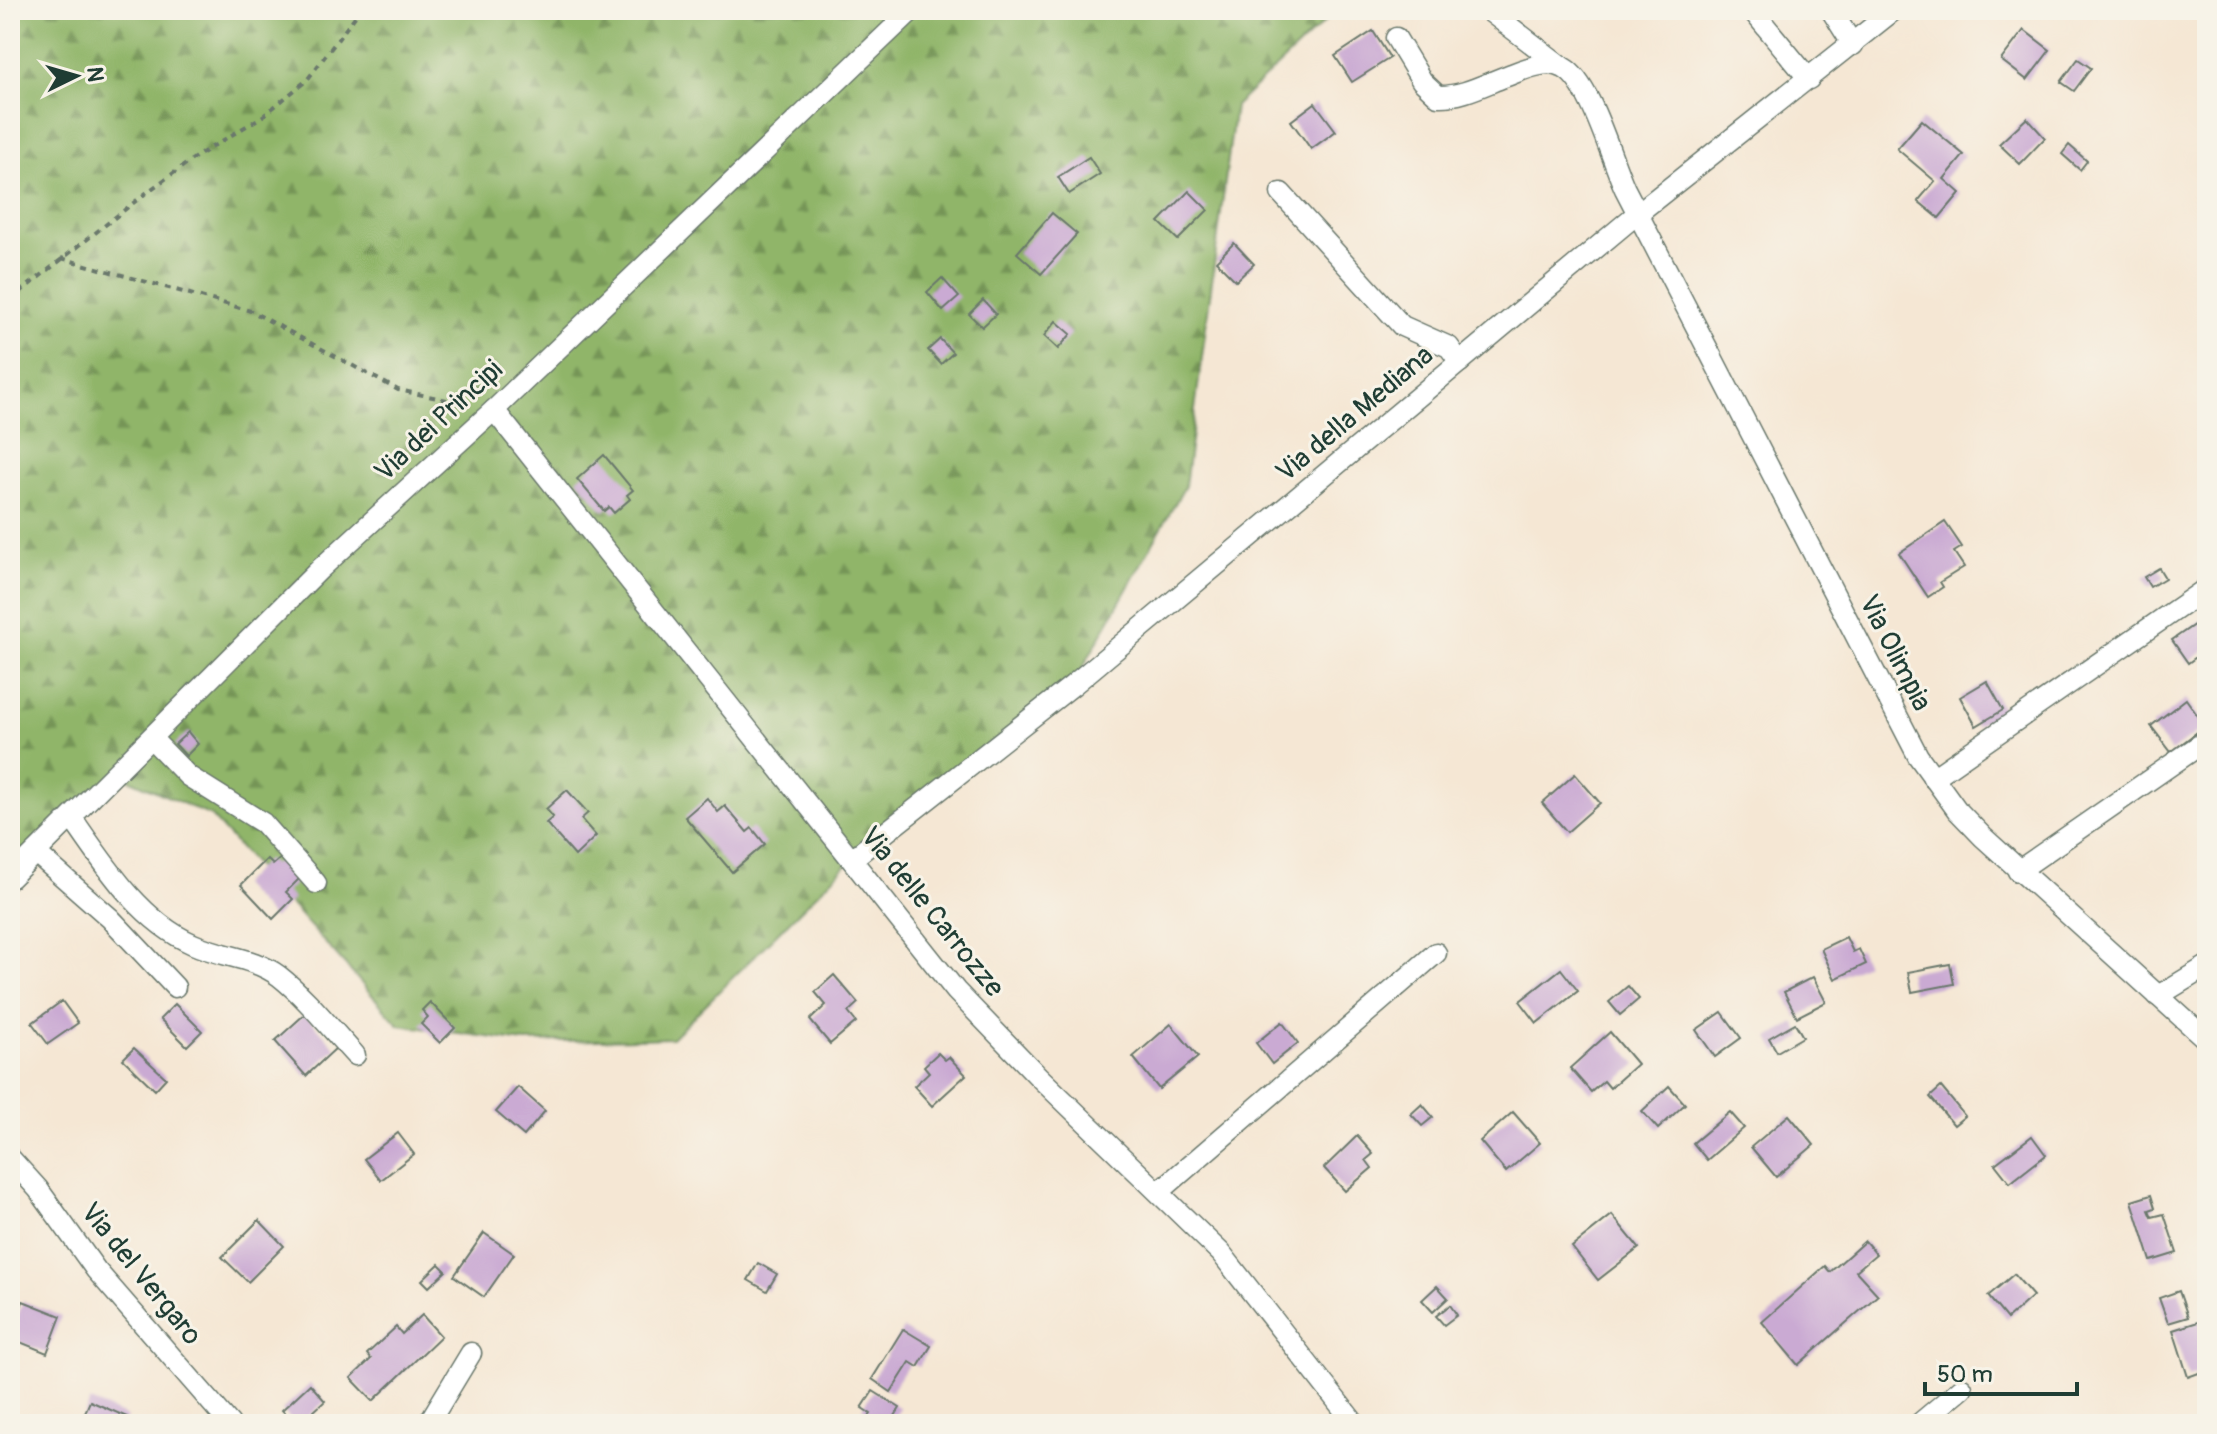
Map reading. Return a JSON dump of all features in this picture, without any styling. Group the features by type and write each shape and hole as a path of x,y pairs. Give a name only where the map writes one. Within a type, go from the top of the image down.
{"street":[{"name":"Via dei Principi","path":"10,878 320,569 494,410 912,10"},
{"name":"Via Olimpia","path":"1488,10 1563,68 1587,98 1638,213 1905,735 1933,778 1957,810 2018,871 2207,1040"},
{"path":"1752,10 1809,79"},
{"path":"1831,10 1853,45"},
{"name":"Via della Mediana","path":"852,859 1073,685 1638,213 1894,10"},
{"path":"1396,38 1422,81 1438,96 1459,93 1536,66 1563,68"},
{"path":"1281,193 1402,326 1449,347 1460,362"},
{"name":"Via delle Carrozze","path":"494,410 977,1014 1160,1191 1236,1270 1355,1424"},
{"path":"1933,778 2207,588"},
{"path":"152,739 188,776 263,823 316,883"},
{"path":"2018,871 2207,740"},
{"path":"72,818 123,887 157,920 187,941 248,960 279,976 355,1055"},
{"path":"36,853 110,918 175,987"},
{"path":"1160,1191 1436,953"},
{"path":"2158,996 2207,966"},
{"name":"Via del Vergaro","path":"10,1158 38,1189 96,1270 230,1424"},
{"path":"428,1424 471,1353"},
{"path":"1919,1424 1962,1388"}],"path":[{"path":"10,300 197,156 263,116 307,80 360,10"},
{"path":"61,258 251,311 398,390 494,410"}],"green space":[{"path":"10,10 1337,10 1235,106 1185,486 1073,685 852,859 672,1038 525,1042 399,1025 211,816 118,774 10,878"}],"building":[{"path":"2024,30 2050,50 2027,80 2001,60"},
{"path":"1373,31 1390,58 1352,82 1335,56"},
{"path":"2078,59 2091,68 2074,91 2061,82"},
{"path":"1315,103 1336,131 1311,149 1291,121"},
{"path":"2027,118 2045,138 2020,164 1999,144"},
{"path":"1922,120 1964,155 1944,179 1960,193 1939,218 1918,201 1935,181 1897,149"},
{"path":"2069,145 2087,161 2080,170 2062,154"},
{"path":"1089,157 1100,174 1069,194 1058,177"},
{"path":"1189,191 1208,210 1178,240 1159,222"},
{"path":"1052,213 1077,234 1041,274 1017,253"},
{"path":"1234,243 1254,264 1236,281 1216,261"},
{"path":"942,278 959,297 943,311 927,292"},
{"path":"983,300 996,314 982,327 969,314"},
{"path":"1056,321 1071,334 1058,349 1044,336"},
{"path":"940,339 953,353 941,364 928,350"},
{"path":"604,455 633,490 627,495 630,499 614,513 609,507 604,511 577,479"},
{"path":"1945,522 1962,547 1954,552 1964,567 1940,582 1943,587 1928,597 1899,553"},
{"path":"2159,568 2165,578 2150,587 2144,577"},
{"path":"2207,616 2207,649 2188,663 2172,640"},
{"path":"1987,681 2003,710 1976,726 1960,697"},
{"path":"2186,699 2205,726 2171,752 2151,726"},
{"path":"188,732 198,744 186,756 175,744"},
{"path":"1575,774 1600,803 1567,832 1542,803"},
{"path":"567,790 588,813 581,819 596,836 575,856 546,823 553,817 546,809"},
{"path":"707,798 718,812 725,806 747,832 752,828 765,844 732,872 685,817"},
{"path":"282,857 301,877 286,892 293,899 273,919 241,885 267,859 273,865"},
{"path":"1846,937 1853,952 1859,949 1866,964 1835,979 1821,949"},
{"path":"1950,964 1954,984 1912,992 1908,972"},
{"path":"1561,969 1578,991 1537,1023 1520,1001"},
{"path":"834,975 858,1003 848,1012 856,1022 830,1044 810,1020 826,1005 815,992"},
{"path":"1813,977 1826,1002 1797,1017 1784,992"},
{"path":"1628,986 1639,999 1620,1015 1609,1002"},
{"path":"62,1001 78,1023 48,1044 32,1023"},
{"path":"430,1002 455,1028 440,1043 421,1024 428,1017 422,1010"},
{"path":"175,1004 202,1031 187,1046 160,1019"},
{"path":"1722,1012 1741,1038 1715,1057 1696,1030"},
{"path":"305,1014 336,1048 306,1076 275,1041"},
{"path":"1282,1022 1298,1043 1272,1064 1256,1043"},
{"path":"1795,1023 1803,1037 1777,1052 1769,1038"},
{"path":"1171,1024 1198,1057 1159,1089 1133,1057"},
{"path":"1610,1032 1637,1064 1610,1088 1604,1081 1591,1092 1570,1068"},
{"path":"134,1048 166,1078 155,1090 123,1059"},
{"path":"938,1053 945,1060 949,1057 966,1075 932,1106 914,1086 929,1072 924,1066"},
{"path":"1669,1086 1685,1104 1658,1129 1642,1111"},
{"path":"518,1087 545,1111 524,1136 496,1112"},
{"path":"1941,1087 1965,1116 1954,1125 1930,1097"},
{"path":"1422,1104 1433,1117 1422,1126 1411,1114"},
{"path":"1513,1112 1540,1143 1506,1172 1480,1141"},
{"path":"1730,1112 1744,1128 1707,1160 1693,1143"},
{"path":"1789,1115 1814,1145 1776,1177 1751,1147"},
{"path":"398,1133 414,1154 381,1180 364,1159"},
{"path":"1357,1136 1373,1154 1366,1160 1372,1168 1345,1191 1324,1168"},
{"path":"2032,1136 2046,1155 2010,1183 1995,1164"},
{"path":"2151,1195 2155,1208 2149,1210 2152,1217 2164,1214 2177,1253 2151,1261 2132,1201"},
{"path":"1612,1215 1639,1248 1598,1280 1572,1247"},
{"path":"259,1220 284,1246 248,1282 222,1257"},
{"path":"484,1233 514,1254 484,1297 454,1276"},
{"path":"1865,1241 1876,1254 1856,1271 1878,1295 1798,1365 1762,1322 1825,1266 1830,1272"},
{"path":"758,1263 777,1274 767,1291 748,1280"},
{"path":"439,1264 446,1271 429,1287 422,1280"},
{"path":"2014,1274 2033,1296 2007,1319 1988,1296"},
{"path":"1437,1286 1448,1298 1433,1312 1422,1300"},
{"path":"2179,1291 2188,1317 2168,1323 2159,1298"},
{"path":"23,1301 61,1316 47,1353 10,1338"},
{"path":"1450,1305 1457,1315 1444,1325 1436,1316"},
{"path":"422,1315 441,1336 373,1401 351,1378 371,1359 367,1354 396,1327 402,1334"},
{"path":"2204,1320 2207,1370 2188,1377 2173,1330"},
{"path":"903,1329 931,1346 918,1367 910,1362 891,1392 872,1379"},
{"path":"310,1384 325,1401 300,1424 295,1424 282,1410"},
{"path":"873,1391 900,1408 890,1424 864,1424 871,1414 862,1408"},
{"path":"90,1401 127,1417 124,1424 80,1424"}]}
